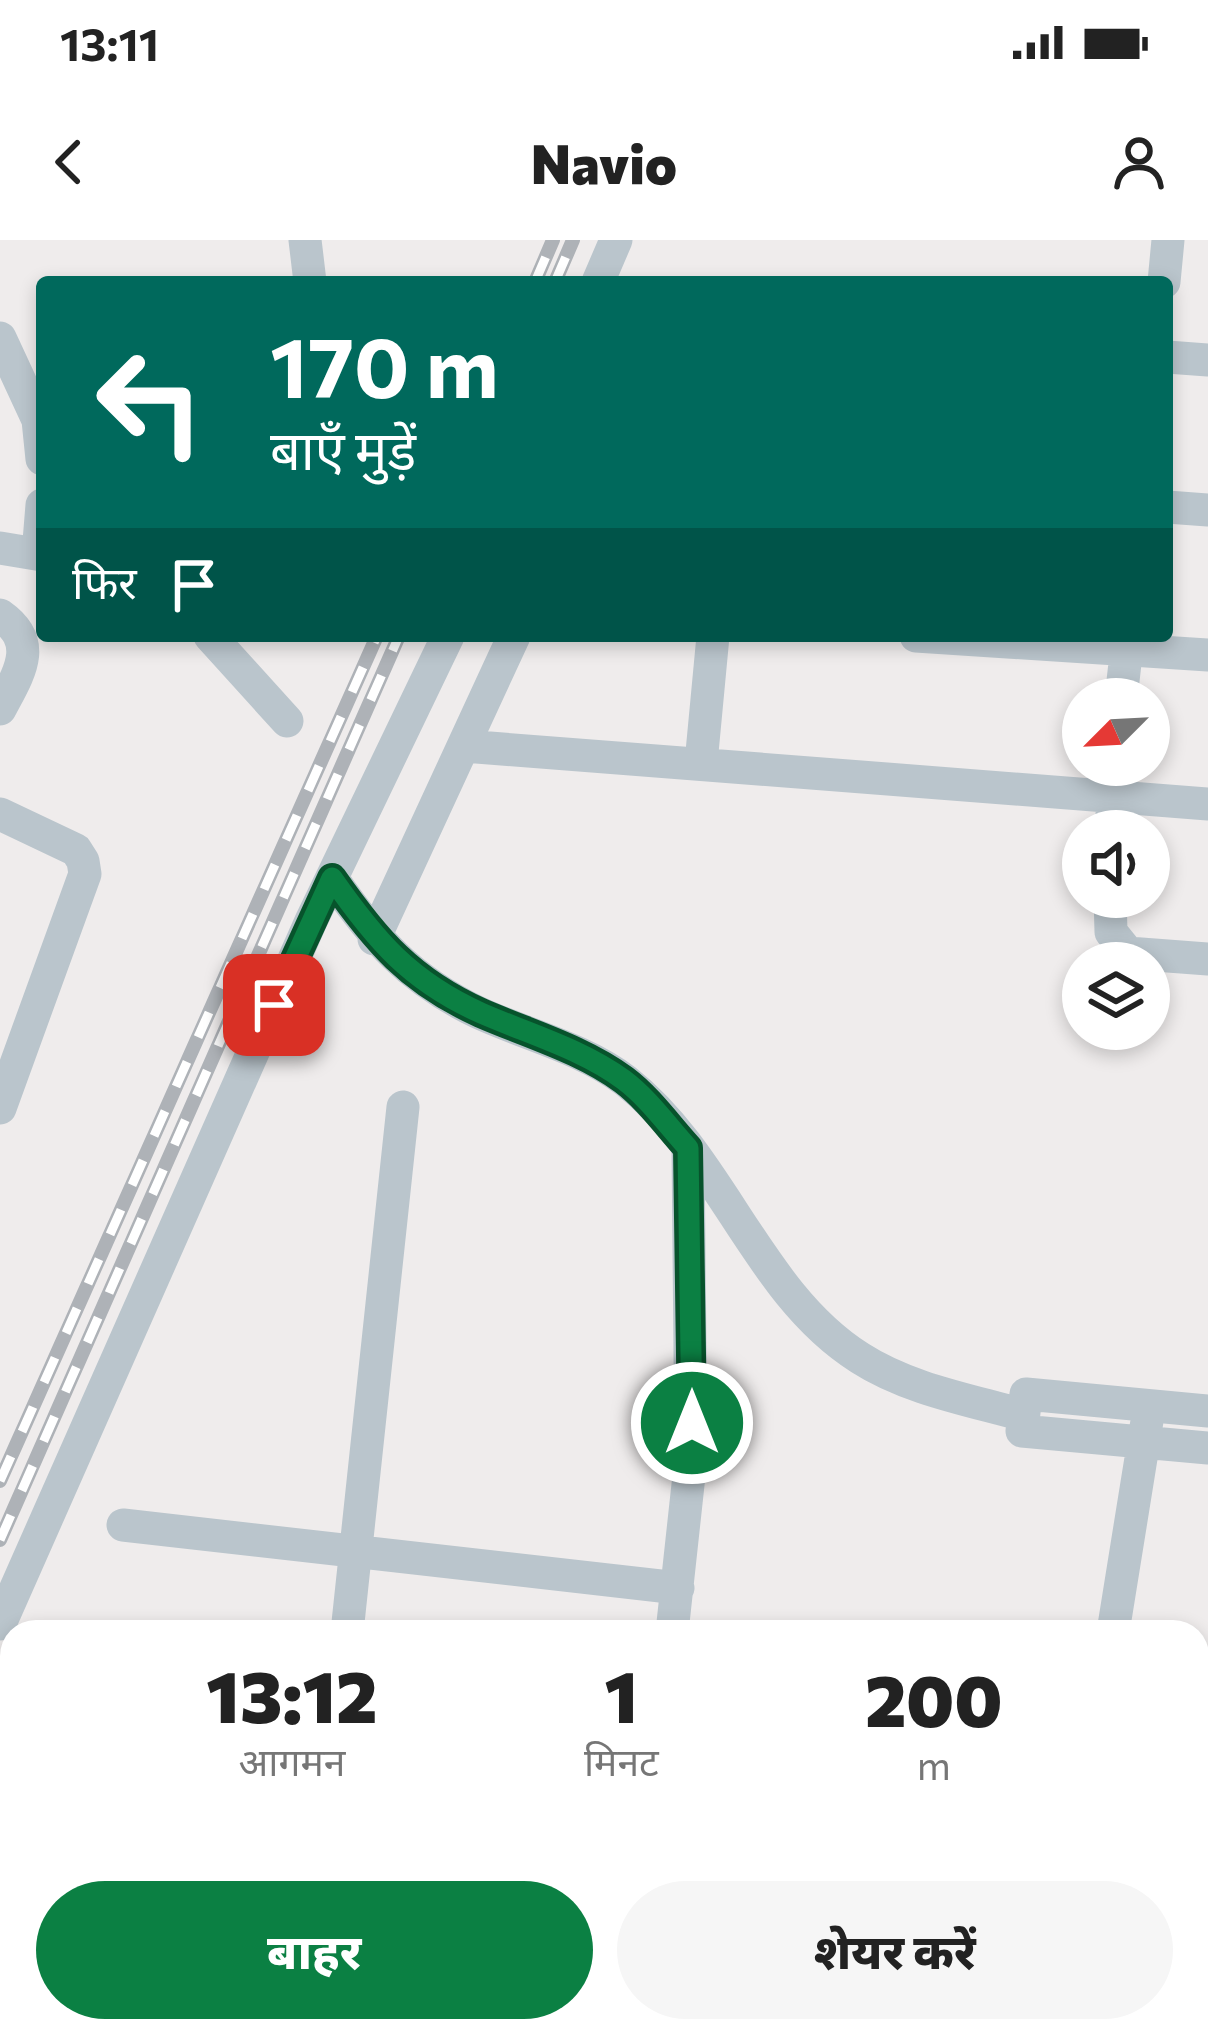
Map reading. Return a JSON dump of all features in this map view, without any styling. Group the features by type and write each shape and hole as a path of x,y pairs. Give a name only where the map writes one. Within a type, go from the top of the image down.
{"street":[{"path":"305,240 309,276"},
{"path":"601,276 616,240"},
{"path":"1165,276 1168,240"},
{"path":"0,338 36,416"},
{"path":"1173,357 1208,360"},
{"path":"1173,507 1208,510"},
{"path":"0,548 36,553"},
{"path":"0,615 19,630 26,647 0,709"},
{"path":"215,642 287,721"},
{"path":"2,1620 332,878 445,642"},
{"path":"374,939 511,642"},
{"path":"701,764 712,642"},
{"path":"1097,642 1208,655"},
{"path":"1123,678 1127,643"},
{"path":"464,746 701,764 1062,779"},
{"path":"1133,786 1208,805"},
{"path":"0,814 76,850 85,874 0,1108"},
{"path":"332,878 374,939 419,979 626,1081 688,1148 812,1321 862,1359 911,1383 1023,1415"},
{"path":"1111,918 1111,932 1128,953 1208,959"},
{"path":"348,1620 404,1107"},
{"path":"674,1620 692,1457 688,1148"},
{"path":"1208,1411 1026,1394 1022,1431 1208,1448"},
{"path":"1115,1620 1146,1442 1147,1406"},
{"path":"123,1525 678,1588"}],"railway":[{"path":"538,276 553,240"},
{"path":"558,276 573,240"},
{"path":"0,1481 374,642"},
{"path":"0,1540 396,642"}],"route":[{"path":"274,1005 332,878 374,939 419,979 626,1081 688,1148 692,1423"}]}
